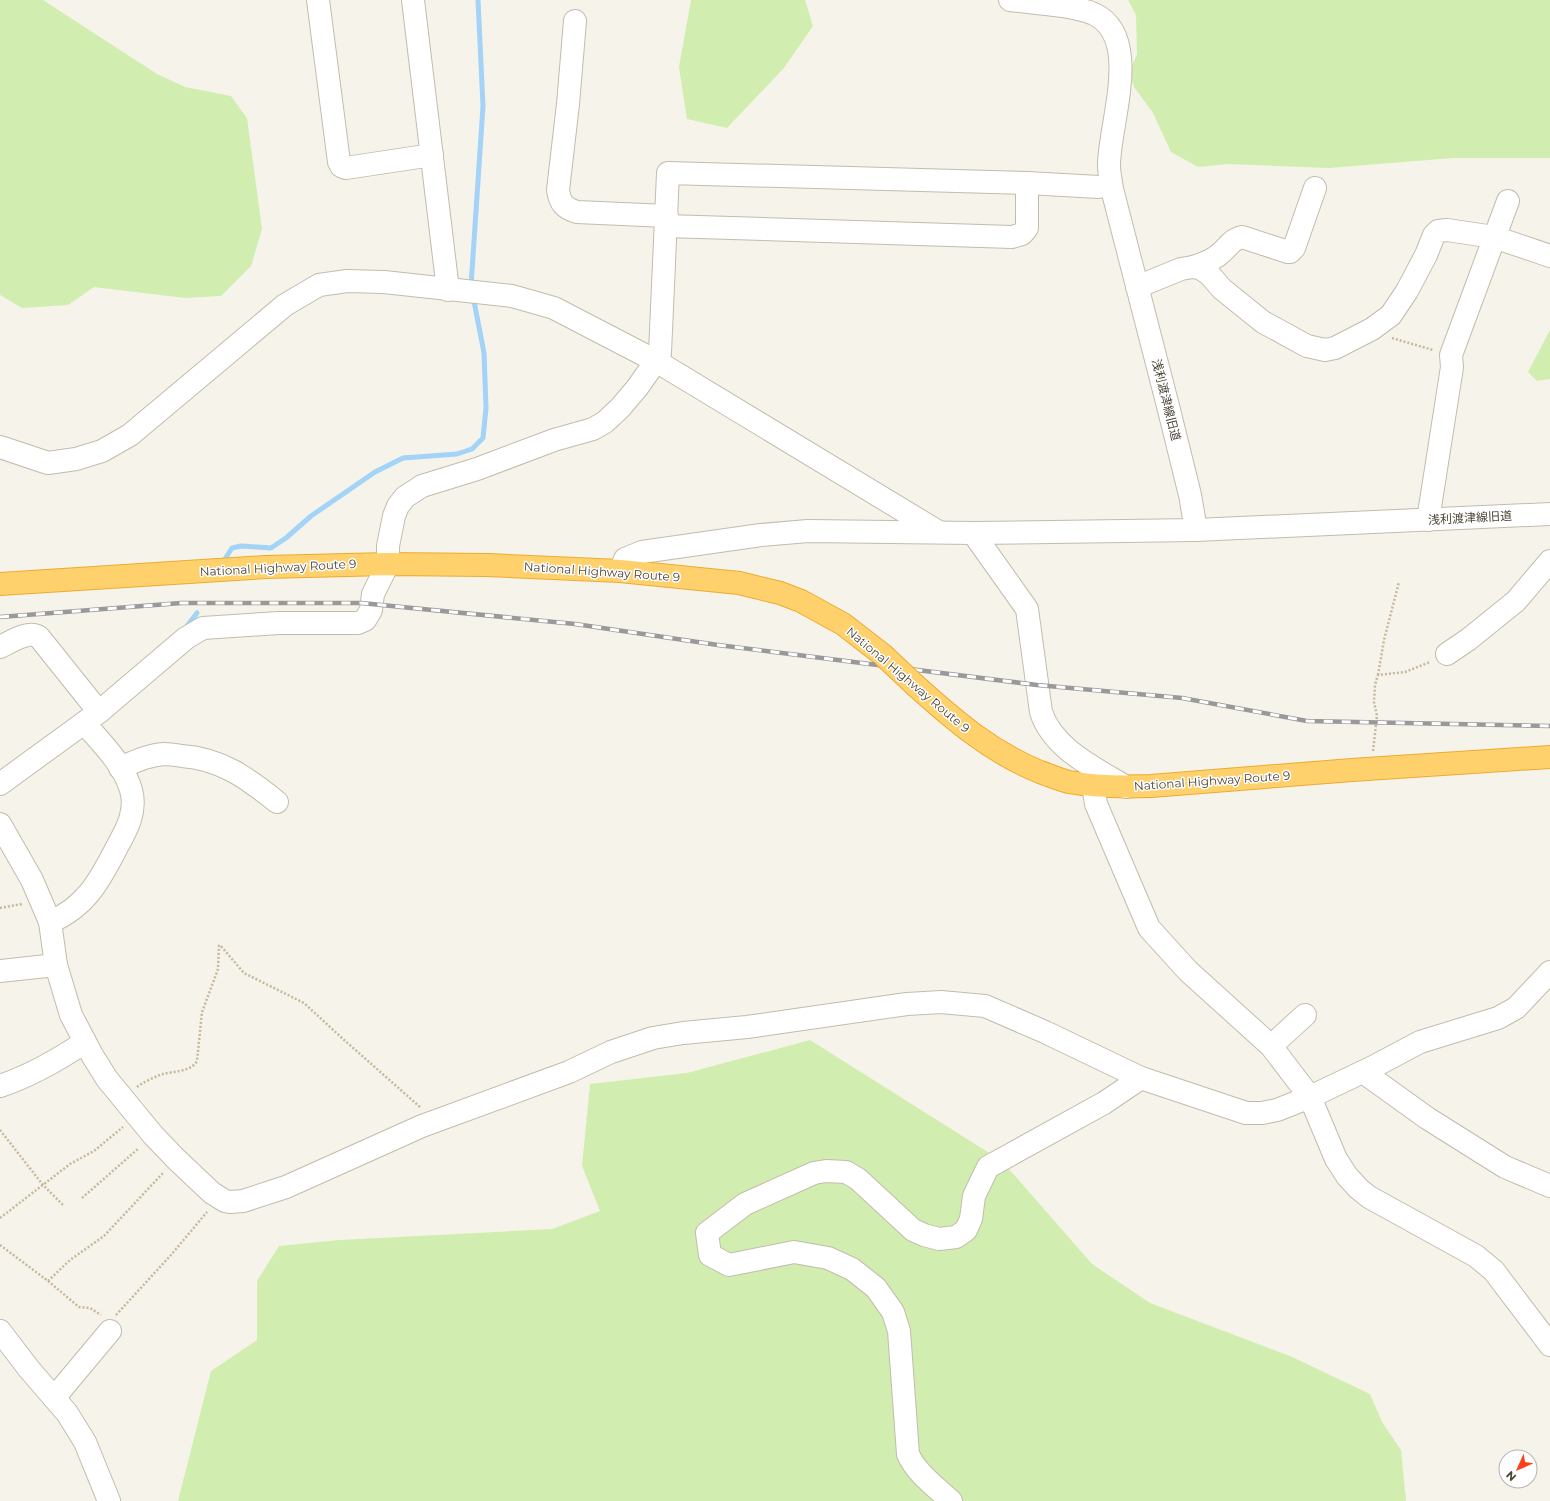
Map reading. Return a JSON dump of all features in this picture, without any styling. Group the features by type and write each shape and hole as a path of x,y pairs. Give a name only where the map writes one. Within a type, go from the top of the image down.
{"highway":[{"name":"National Highway Route 9","path":"0,584 258,568 388,564 487,564 620,571 739,583 780,593 801,601 843,624 883,655 916,686 977,738 1023,765 1068,781 1093,785 1126,787 1188,784 1352,770 1550,757"}],"street":[{"path":"318,0 339,162 341,166 346,168 432,155"},
{"path":"413,0 448,290"},
{"name":"浅利渡津線旧道","path":"1010,0 1075,9 1093,14 1109,26 1118,45 1120,68 1109,165 1112,189 1190,495 1196,530 1550,514"},
{"path":"575,21 568,104 558,190 559,199 564,206 577,212 666,221 1012,237 1022,234 1027,228 1027,183"},
{"path":"0,784 186,638 203,628 279,623 358,623 365,620 371,610 373,594 388,564 388,546 394,516 398,506 405,497 422,486 478,469 554,440 593,429 605,422 620,408 656,362 660,353 668,172 1027,183 1099,187"},
{"path":"1137,287 1181,269 1204,263 1222,253 1231,241 1236,238 1242,237 1290,252 1294,248 1315,188"},
{"path":"1428,520 1452,367 1451,355 1508,201"},
{"path":"1193,267 1200,268 1209,274 1222,289 1263,322 1307,346 1325,350 1335,348 1372,328 1391,315 1407,291 1426,255 1434,235 1438,232 1447,230 1494,237 1550,256"},
{"path":"0,447 48,463 76,459 102,451 130,435 285,305 319,285 347,280 384,282 512,296 554,308 656,362 937,531"},
{"path":"620,571 624,559 642,552 761,535 808,531 973,532 1196,530"},
{"path":"973,532 1027,609 1041,712 1044,722 1079,759 1126,787"},
{"path":"1446,654 1469,639 1516,601 1550,561"},
{"path":"0,647 31,634 35,634 38,637 92,711 110,753 120,768 131,790 131,816 128,830 97,884 85,898 67,913 50,922"},
{"path":"120,768 144,758 164,754 189,756 212,761 251,781 276,802"},
{"path":"1093,785 1096,804 1149,928 1188,971 1271,1046 1310,1097 1336,1159 1347,1176 1369,1197 1476,1256 1494,1271 1550,1345"},
{"path":"0,824 32,880 50,922 56,965 70,1015 84,1042 107,1079 153,1135 176,1159 219,1198 230,1202 243,1201 286,1187 346,1159 436,1121 569,1072 611,1052 653,1038 683,1032 747,1027 907,1004 941,1002 985,1006 1045,1032 1141,1078 1246,1113 1262,1113 1276,1110 1310,1097 1363,1072 1420,1042 1498,1018 1516,1008 1550,972"},
{"path":"0,971 56,965"},
{"path":"1271,1046 1305,1015"},
{"path":"0,1086 20,1079 38,1070 84,1042"},
{"path":"1363,1072 1427,1118 1505,1167 1550,1186"},
{"path":"951,1501 919,1471 908,1454 899,1331 894,1312 876,1288 852,1269 828,1258 794,1252 730,1265 710,1255 708,1233 744,1204 814,1173 826,1171 846,1172 858,1179 913,1230 940,1240 956,1237 966,1230 971,1219 974,1196 988,1167 1104,1103 1141,1078"},
{"path":"54,1398 110,1326"},
{"path":"0,1331 67,1413 85,1442 109,1501"}],"path":[{"path":"1372,328 1384,335 1451,355"},
{"path":"1372,755 1378,716 1374,702 1375,685 1384,640 1399,582"},
{"path":"1378,675 1405,672 1446,654"},
{"path":"122,1097 138,1086 161,1075 189,1069 195,1066 199,1057 202,1012 218,969 220,945 244,973 304,1003 436,1121"},
{"path":"0,1218 70,1164 94,1151 137,1115"},
{"path":"0,1130 43,1186 63,1205"},
{"path":"82,1198 153,1135"},
{"path":"48,1281 70,1260 104,1236 176,1159"},
{"path":"0,1245 48,1281 79,1307 90,1308 110,1326 219,1198"}],"green space":[{"path":"0,0 43,0 157,74 185,87 231,96 247,118 262,229 251,266 221,296 185,298 94,287 68,305 22,308 0,295"},
{"path":"691,0 805,0 813,26 784,68 727,128 687,119 679,67"},
{"path":"1128,0 1550,0 1550,158 1453,158 1329,168 1227,164 1198,167 1171,152 1153,113 1134,87 1130,71 1137,54 1136,15"},
{"path":"1550,330 1550,379 1537,381 1528,372"},
{"path":"810,1040 1002,1161 1092,1264 1150,1303 1290,1356 1370,1394 1382,1422 1401,1450 1406,1501 178,1501 211,1371 257,1340 257,1281 279,1246 339,1240 552,1229 600,1211 582,1166 590,1084 687,1073"}],"waterway":[{"path":"471,286 483,106 478,0"},
{"path":"225,559 232,548 241,546 271,548 286,538 311,516 375,472 403,458 457,454 472,449 483,438 486,408 484,353 473,296"},
{"path":"187,626 197,613"}],"railway":[{"path":"0,617 181,603 361,603 575,624 718,645 1037,685 1182,698 1307,721 1550,726"}]}
